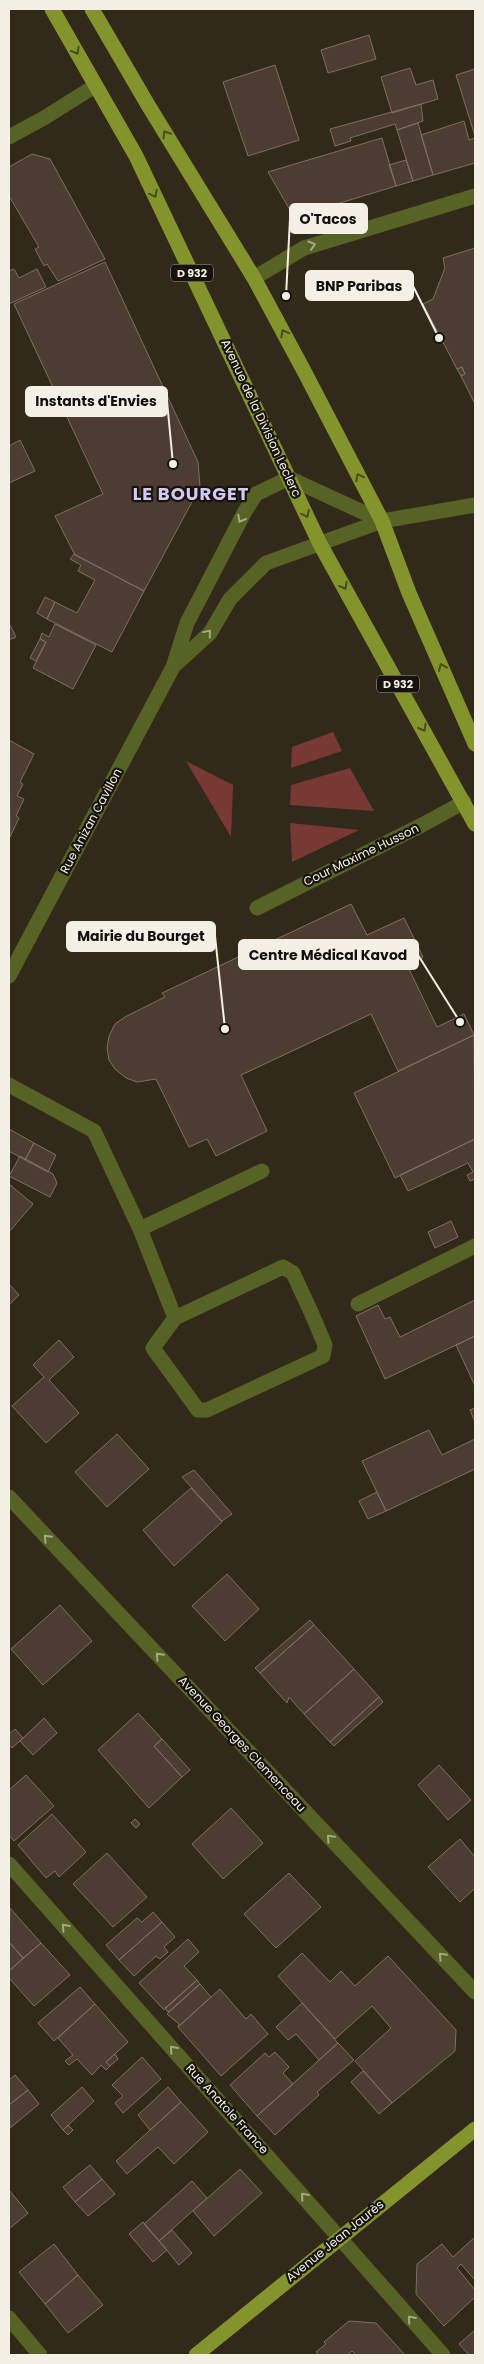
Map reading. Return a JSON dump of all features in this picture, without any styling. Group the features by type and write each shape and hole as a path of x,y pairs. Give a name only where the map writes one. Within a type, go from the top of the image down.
{"main road":[{"name":"Avenue de la Division Leclerc","path":"52,9 136,156 320,544 475,824"},
{"path":"92,9 148,105 254,278 382,521 409,593 475,744"},
{"name":"Avenue Jean Jaurès","path":"196,2355 475,2129"}],"street":[{"path":"9,137 44,118 95,86"},
{"path":"254,278 304,248 475,196"},
{"path":"289,478 382,521"},
{"name":"Rue Anizan Cavillon","path":"9,976 173,667 187,623 244,513 256,494 289,478"},
{"name":"Rue Anizan Cavillon","path":"173,667 210,633 230,599 266,563 382,521 475,505"},
{"name":"Cour Maxime Husson","path":"257,908 464,802"},
{"path":"9,1085 94,1130 140,1229 175,1318"},
{"path":"140,1229 262,1171"},
{"path":"358,1304 475,1246"},
{"path":"283,1267 293,1273 325,1345 322,1356 207,1410 198,1410 153,1348 175,1318 283,1267"},
{"name":"Avenue Georges Clemenceau","path":"9,1497 475,1992"},
{"name":"Rue Anatole France","path":"9,1864 443,2355"},
{"path":"9,2318 40,2355"}],"shaded area":[{"path":"333,732 342,751 291,768 292,747"},
{"path":"186,761 233,785 231,837"},
{"path":"350,768 374,811 290,805 291,785"},
{"path":"290,823 359,830 292,862"}],"building":[{"path":"369,35 376,59 328,73 321,50"},
{"path":"275,65 299,140 248,156 223,82"},
{"path":"410,68 416,85 433,80 438,99 392,113 381,77"},
{"path":"475,69 475,136 456,75"},
{"path":"421,104 423,121 397,130 395,124 350,138 351,141 335,146 330,129"},
{"path":"464,121 469,140 475,138 475,163 433,175 421,135"},
{"path":"418,123 433,175 413,181 397,130"},
{"path":"382,138 396,186 294,217 268,172"},
{"path":"32,154 50,159 105,259 58,281 47,264 44,266 35,249 39,247 9,196 9,167"},
{"path":"406,160 413,181 396,186 389,165"},
{"path":"475,248 475,404 461,376 465,374 462,367 457,369 423,304 433,299 445,268 443,258"},
{"path":"105,262 198,462 200,487 144,591 75,555 55,516 103,494 14,304"},
{"path":"14,269 19,278 37,269 46,287 9,304 9,271"},
{"path":"462,367 465,374 461,376 457,369"},
{"path":"20,440 35,471 9,483 9,446"},
{"path":"74,554 144,591 112,652 47,619 55,602 77,613 95,580 78,571 81,565 70,559"},
{"path":"45,597 55,602 47,619 37,613"},
{"path":"9,623 16,637 9,640"},
{"path":"55,624 96,645 73,689 33,668 46,642 40,639 42,633 49,637"},
{"path":"40,639 46,642 36,661 30,658"},
{"path":"9,740 34,754 20,782 23,784 17,796 24,799 16,816 19,818 10,837"},
{"path":"351,904 367,935 404,918 423,957 408,967 437,1027 464,1014 474,1035 398,1071 371,1014 241,1075 267,1131 216,1156 207,1139 189,1147 156,1079 137,1082 126,1078 115,1069 109,1060 107,1048 109,1036 115,1024 165,997 162,993"},
{"path":"474,1035 475,1139 395,1178 354,1093"},
{"path":"9,1129 34,1143 25,1160 9,1151"},
{"path":"475,1139 475,1179 470,1181 467,1175 473,1172 468,1163 408,1191 400,1175"},
{"path":"34,1143 56,1155 48,1172 25,1160"},
{"path":"20,1156 53,1174 57,1183 50,1197 9,1176"},
{"path":"9,1184 33,1204 9,1232"},
{"path":"451,1221 458,1237 435,1248 428,1232"},
{"path":"9,1284 19,1295 9,1305"},
{"path":"475,1300 475,1336 385,1379 356,1316 378,1305 385,1319 390,1317 400,1337"},
{"path":"475,1336 475,1386 456,1345"},
{"path":"59,1340 74,1357 49,1380 79,1413 46,1443 12,1406 44,1377 33,1365"},
{"path":"475,1408 475,1422 470,1410"},
{"path":"429,1430 442,1455 475,1439 475,1469 386,1511 362,1461"},
{"path":"117,1434 149,1469 107,1507 75,1472"},
{"path":"194,1470 232,1514 222,1521 182,1477"},
{"path":"191,1488 222,1522 174,1566 143,1530"},
{"path":"377,1492 386,1511 368,1519 359,1501"},
{"path":"227,1574 259,1609 225,1641 192,1606"},
{"path":"60,1605 92,1641 43,1685 11,1649"},
{"path":"310,1620 314,1625 260,1673 255,1668"},
{"path":"314,1625 354,1669 304,1714 289,1697 287,1703 260,1673"},
{"path":"354,1669 379,1697 330,1742 304,1714"},
{"path":"379,1697 383,1702 334,1746 330,1742"},
{"path":"138,1713 162,1739 154,1746 182,1777 149,1808 98,1750"},
{"path":"44,1718 57,1733 33,1755 20,1741"},
{"path":"15,1729 23,1738 12,1748 9,1744 9,1734"},
{"path":"162,1739 190,1770 182,1777 154,1746"},
{"path":"439,1765 471,1800 448,1820 418,1785"},
{"path":"26,1775 54,1806 14,1841 9,1835 9,1790"},
{"path":"231,1808 263,1843 223,1879 192,1844"},
{"path":"52,1814 86,1852 59,1877 55,1871 46,1878 18,1845"},
{"path":"135,1819 140,1824 136,1828 131,1823"},
{"path":"460,1839 475,1857 475,1888 460,1902 428,1867"},
{"path":"107,1853 147,1897 113,1927 73,1884"},
{"path":"289,1873 321,1907 276,1948 244,1914"},
{"path":"10,1908 41,1943 23,1958 9,1942"},
{"path":"153,1912 162,1922 119,1960 106,1945 137,1918 142,1922"},
{"path":"162,1922 175,1937 164,1947 168,1952 160,1959 156,1956 134,1976 119,1960"},
{"path":"188,1939 199,1952 184,1966 197,1980 164,2010 139,1983"},
{"path":"9,1942 23,1958 9,1971"},
{"path":"41,1943 70,1975 34,2006 9,1978 9,1971"},
{"path":"302,1953 330,1982 341,1971 355,1986 388,1956 456,2030 455,2051 392,2103 355,2061 391,2028 372,2006 335,2039 278,1976"},
{"path":"197,1980 200,1984 168,2012 165,2008"},
{"path":"200,1984 211,1997 178,2027 179,2024 167,2014"},
{"path":"80,1987 95,2004 54,2041 38,2023"},
{"path":"220,1989 246,2019 251,2014 268,2034 221,2076 178,2027"},
{"path":"302,2003 338,2043 319,2060 296,2034 288,2040 276,2027"},
{"path":"95,2004 128,2042 106,2062 110,2066 106,2070 101,2065 92,2075 77,2059 69,2065 65,2061 73,2055 58,2038"},
{"path":"338,2043 354,2060 317,2092 319,2095 275,2135 257,2116"},
{"path":"275,2052 289,2067 283,2073 293,2084 257,2116 230,2085 265,2053 269,2057"},
{"path":"115,2054 118,2059 110,2066 106,2062"},
{"path":"142,2057 161,2079 123,2113 115,2103 123,2096 112,2085"},
{"path":"363,2071 392,2103 379,2114 351,2082"},
{"path":"15,2075 28,2090 9,2105 9,2080"},
{"path":"82,2087 94,2101 63,2130 51,2115"},
{"path":"168,2087 181,2102 150,2130 138,2115"},
{"path":"28,2090 39,2104 10,2128 9,2105"},
{"path":"181,2102 208,2132 174,2164 158,2147 127,2174 116,2161"},
{"path":"68,2125 73,2130 68,2135 63,2130"},
{"path":"90,2165 102,2179 75,2202 63,2187"},
{"path":"240,2169 262,2193 214,2236 193,2211"},
{"path":"102,2179 115,2194 88,2216 75,2202"},
{"path":"192,2181 207,2198 159,2241 144,2224"},
{"path":"9,2190 28,2213 9,2229"},
{"path":"143,2222 167,2250 153,2262 129,2234"},
{"path":"172,2230 192,2253 179,2265 159,2241"},
{"path":"475,2237 475,2280 461,2264 457,2268 475,2290 475,2297 444,2326 416,2294 417,2264 442,2244 453,2257"},
{"path":"54,2244 78,2275 45,2304 19,2272"},
{"path":"78,2275 103,2305 68,2333 45,2304"},
{"path":"349,2321 376,2323 405,2355 356,2355 352,2351 347,2355 319,2355 316,2352 326,2344 324,2342"},
{"path":"475,2330 475,2355 469,2355 459,2344"}],"place":[{"name":"O'Tacos","path":"286,296"},
{"name":"BNP Paribas","path":"439,338"},
{"name":"Instants d'Envies","path":"173,464"},
{"name":"Centre Médical Kavod","path":"460,1022"},
{"name":"Mairie du Bourget","path":"225,1029"}],"district":[{"name":"LE BOURGET","path":"191,494"}]}
